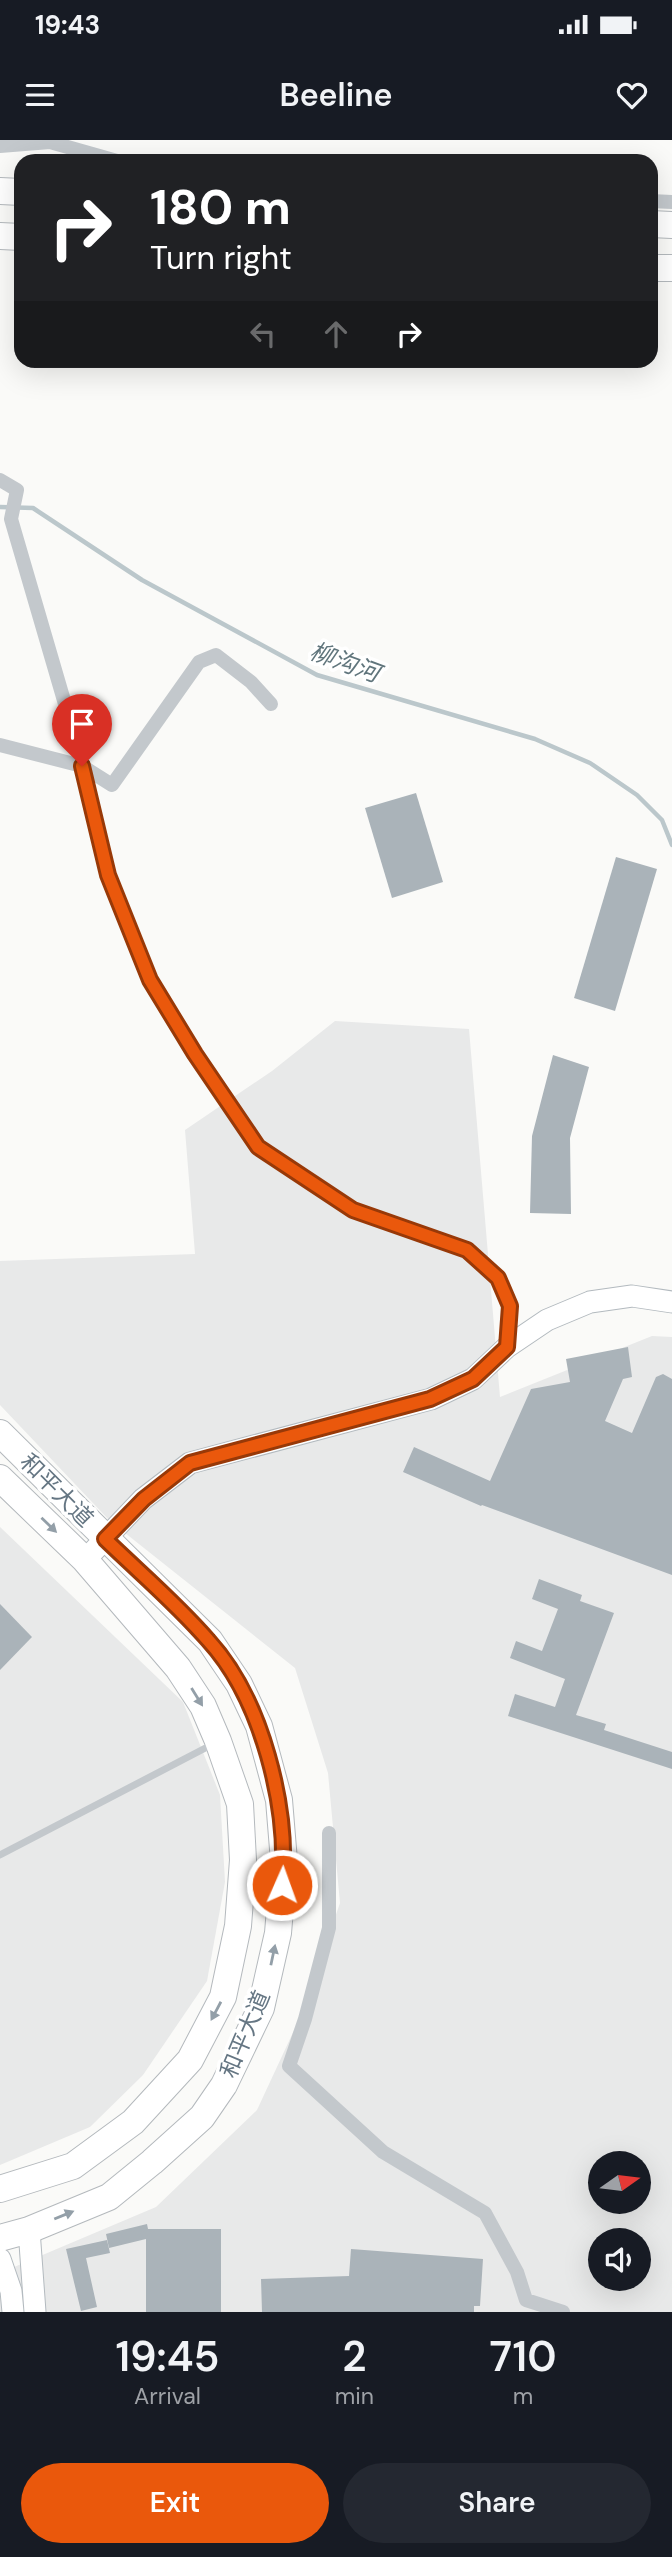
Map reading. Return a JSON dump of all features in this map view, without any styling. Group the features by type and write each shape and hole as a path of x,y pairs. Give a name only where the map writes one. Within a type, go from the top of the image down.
{"highway":[{"name":"和平大道","path":"0,1433 210,1641 239,1684 259,1726 279,1800 284,1861 278,1933 261,2008 225,2085 202,2117 109,2197 29,2230 0,2238"},
{"name":"和平大道","path":"0,1478 85,1560 178,1668 203,1706 240,1804 243,1860 238,1926 223,1997 190,2060 133,2122 73,2165 0,2189"}],"street":[{"path":"0,146 50,142 92,154"},
{"path":"0,480 17,490 11,518 82,766 108,875 150,980 195,1054 258,1147 353,1210 467,1250 498,1278 510,1306 507,1347"},
{"path":"0,745 82,766 111,785 192,670 200,662 216,655 251,682 271,704"},
{"path":"85,1560 144,1499 190,1463 430,1399 473,1379 507,1347 547,1320 590,1302 632,1296 672,1302"},
{"path":"329,1833 329,1928 289,2066 383,2152 485,2213 517,2272 526,2306 563,2312"},
{"path":"29,2230 35,2312"},
{"path":"0,2259 11,2291 13,2312"}],"lane":[{"path":"0,1855 218,1741"}],"shaded area":[{"path":"335,1021 469,1029 500,1397 652,1336 672,1337 672,2312 0,2312 0,2273 156,2207 257,2110 302,2013 340,1903 328,1773 295,1668 110,1521 0,1405 0,1261 195,1254 185,1130 272,1071"},
{"path":"0,1527 183,1702 220,1795 225,1882 207,1981 143,2075 90,2127 0,2165"}],"building":[{"path":"416,793 443,882 392,898 365,808"},
{"path":"616,857 657,869 615,1011 574,998"},
{"path":"553,1055 589,1067 570,1138 571,1214 530,1213 532,1136"},
{"path":"628,1347 632,1377 623,1379 605,1421 632,1433 656,1377 663,1374 672,1379 672,1575 481,1506 403,1472 414,1447 490,1481 531,1389 570,1382 566,1359"},
{"path":"539,1579 582,1595 580,1601 614,1613 576,1715 606,1724 604,1730 672,1752 672,1769 508,1716 515,1694 555,1707 565,1679 510,1658 516,1641 542,1651 558,1609 532,1599"},
{"path":"0,1604 32,1637 0,1670"},
{"path":"147,2224 148,2229 221,2229 221,2312 146,2312 146,2239 109,2248 106,2234"},
{"path":"107,2240 110,2253 86,2258 97,2307 81,2311 66,2249"},
{"path":"351,2249 483,2259 480,2306 474,2306 474,2312 262,2312 261,2279 349,2276"}],"waterway":[{"name":"柳沟河","path":"0,507 33,508 142,580 317,675 535,739 590,763 637,795 662,820 672,845"}],"route":[{"path":"82,766 108,875 150,980 195,1054 258,1147 353,1210 467,1250 498,1278 510,1306 507,1347 473,1379 430,1399 190,1463 144,1499 105,1539 210,1641 239,1684 259,1726 279,1800 284,1861 282,1885"}]}
